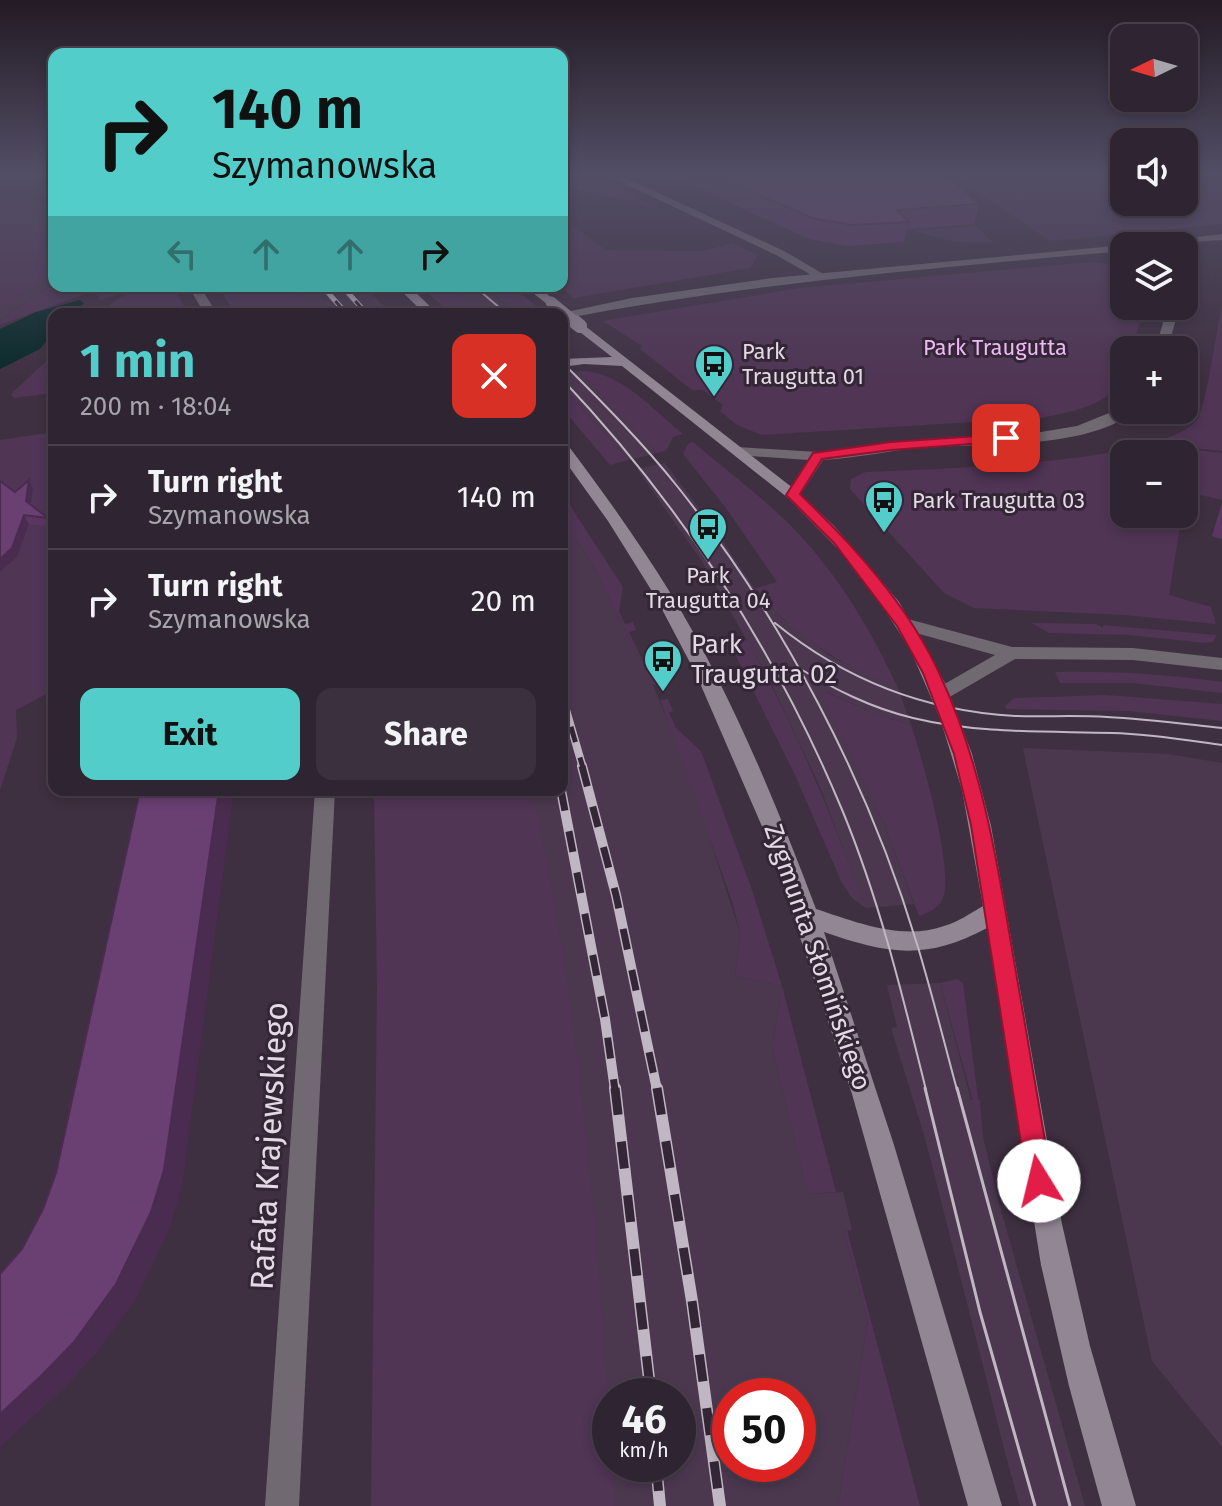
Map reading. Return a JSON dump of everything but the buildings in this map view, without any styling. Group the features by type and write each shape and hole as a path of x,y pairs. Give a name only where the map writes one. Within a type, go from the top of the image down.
{"main road":[{"path":"408,292 426,308"},
{"path":"538,292 558,308"},
{"path":"568,316 793,495 839,539 904,624 941,695 971,781 996,911 1051,1243 1090,1408 1119,1506"},
{"path":"568,362 626,362"},
{"name":"Zygmunta Słomińskiego","path":"568,456 651,574 697,654 756,781 807,916 875,1126 985,1506"},
{"path":"807,916 887,942 917,943 943,938 996,911"}],"street":[{"path":"759,243 819,275"},
{"path":"568,314 687,291 819,275 1110,249"},
{"path":"737,451 818,456 891,446 1074,431 1110,420"},
{"path":"793,495 818,456"},
{"path":"904,624 1012,653 1133,654 1222,664"},
{"path":"941,695 1012,653"},
{"name":"Rafała Krajewskiego","path":"282,1506 325,796"}],"shaded area":[{"path":"0,243 48,243 48,287 0,320"},
{"path":"299,292 370,292 386,308 313,308"},
{"path":"456,292 490,292 510,308 474,308"},
{"path":"80,300 84,303 80,308 51,308"},
{"path":"48,309 48,339 40,349 0,369 0,329"},
{"path":"579,371 657,453 629,460 568,393 568,374"},
{"path":"665,463 754,588 784,620 830,656 898,688 911,725 873,713 827,692 822,695 884,824 914,904 866,908 820,787 770,681 701,560 637,469"},
{"path":"568,527 596,571 653,685 688,771 740,933 735,976 782,986 772,1048 808,1194 843,1192 852,1230 844,1231 868,1321 838,1506 542,1506 480,796 568,796"},
{"path":"1023,748 1168,754 1222,763 1222,1447 1152,1361"},
{"path":"940,983 971,1100 980,1100 983,1137 1000,1207 1085,1506 1020,1506 1007,1460 925,1138 891,1028 897,1027 887,985"}],"green space":[{"path":"0,243 48,243 48,277 0,309"},
{"path":"568,243 597,243 606,250 703,251 734,243 758,255 750,268 574,298 566,292"},
{"name":"Park Traugutta","path":"1091,262 1110,264 1110,320 1141,320 1135,336 1110,336 1110,394 1075,410 1040,418 762,435 737,425 720,411 723,405 703,390 692,390 640,349 642,346 603,321 800,288"},
{"path":"48,287 48,292 176,292 185,308 106,308 126,293 100,300 97,295 88,293 0,325 0,320"},
{"path":"222,292 299,292 313,308 231,308"},
{"path":"427,292 456,292 474,308 444,308"},
{"path":"490,292 519,292 535,305 510,308"},
{"path":"1222,305 1222,451 1198,449 1198,440 1160,440 1178,434 1190,424 1198,424"},
{"path":"48,360 48,394 14,398 11,394"},
{"path":"579,371 594,372 622,384 683,434 673,437 666,451 657,453"},
{"path":"568,393 629,460 610,465 568,415"},
{"path":"48,433 48,693 16,710 17,738 0,790 0,440"},
{"path":"693,442 771,507 826,566 853,604 898,688 857,670 820,648 770,605 756,588 777,582 726,508 683,454 688,444"},
{"path":"1198,450 1222,453 1222,500 1198,495"},
{"path":"1110,452 1110,528 1180,528 1169,595 1211,607 1216,624 1125,615 974,608 944,593 850,489 851,479 866,472 1043,462"},
{"path":"568,502 623,587 619,611 625,624 633,622 636,630 629,632 649,674 657,672 662,683 653,685 596,571 568,527"},
{"path":"1032,623 1096,624 1103,628 1103,625 1217,635 1213,642 1205,643 1129,635 1049,633"},
{"path":"747,640 812,772 866,908 852,898 842,883 795,775 730,644"},
{"path":"1055,672 1201,679 1222,682 1222,693 1132,683 1060,683"},
{"path":"826,692 873,713 911,725 935,813 944,863 943,898 926,913 919,916 884,824 821,695"},
{"path":"1106,695 1222,704 1222,721 1128,711 1006,709 1005,706 1014,698"},
{"path":"668,699 673,711 669,713 676,728 701,751 753,893 782,986 735,976 740,933 732,901 660,700"},
{"path":"374,796 533,796 565,968 596,1238 606,1378 592,1378 592,1482 613,1482 615,1506 371,1506 377,987"},
{"path":"957,979 963,983 983,1137 940,983"},
{"path":"782,986 836,1192 808,1194 772,1048"},
{"path":"847,1230 920,1506 838,1506 868,1321 844,1231"}],"tram line":[{"path":"481,292 500,308"},
{"path":"568,368 677,486 716,537 799,668"},
{"path":"568,386 606,427 686,529 788,694 843,812 868,880 926,1090"},
{"path":"775,623 829,661 858,676 888,689 949,707 1015,716 1107,717 1222,728"},
{"path":"799,668 868,703 897,714 938,723 1013,731 1141,735 1222,745"},
{"path":"799,668 874,822 897,883 957,1090"},
{"path":"925,1088 980,1312 1035,1506"},
{"path":"957,1088 1070,1506"}],"railway":[{"path":"327,292 342,308"},
{"path":"347,292 362,308"},
{"path":"568,717 583,768"},
{"path":"582,766 616,895 657,1090"},
{"path":"562,796 605,1019 615,1090"},
{"path":"615,1088 649,1378"},
{"path":"657,1088 692,1301 720,1506"},
{"path":"658,1482 660,1506"}],"place":[{"name":"Park Traugutta 01","path":"714,398"},
{"name":"Park Traugutta 03","path":"884,534"},
{"name":"Park Traugutta 04","path":"708,561"},
{"name":"Park Traugutta 02","path":"663,693"}],"route":[{"path":"1006,438 891,446 818,456 793,495 839,539 904,624 931,673 963,754 981,825 1039,1181"}]}
